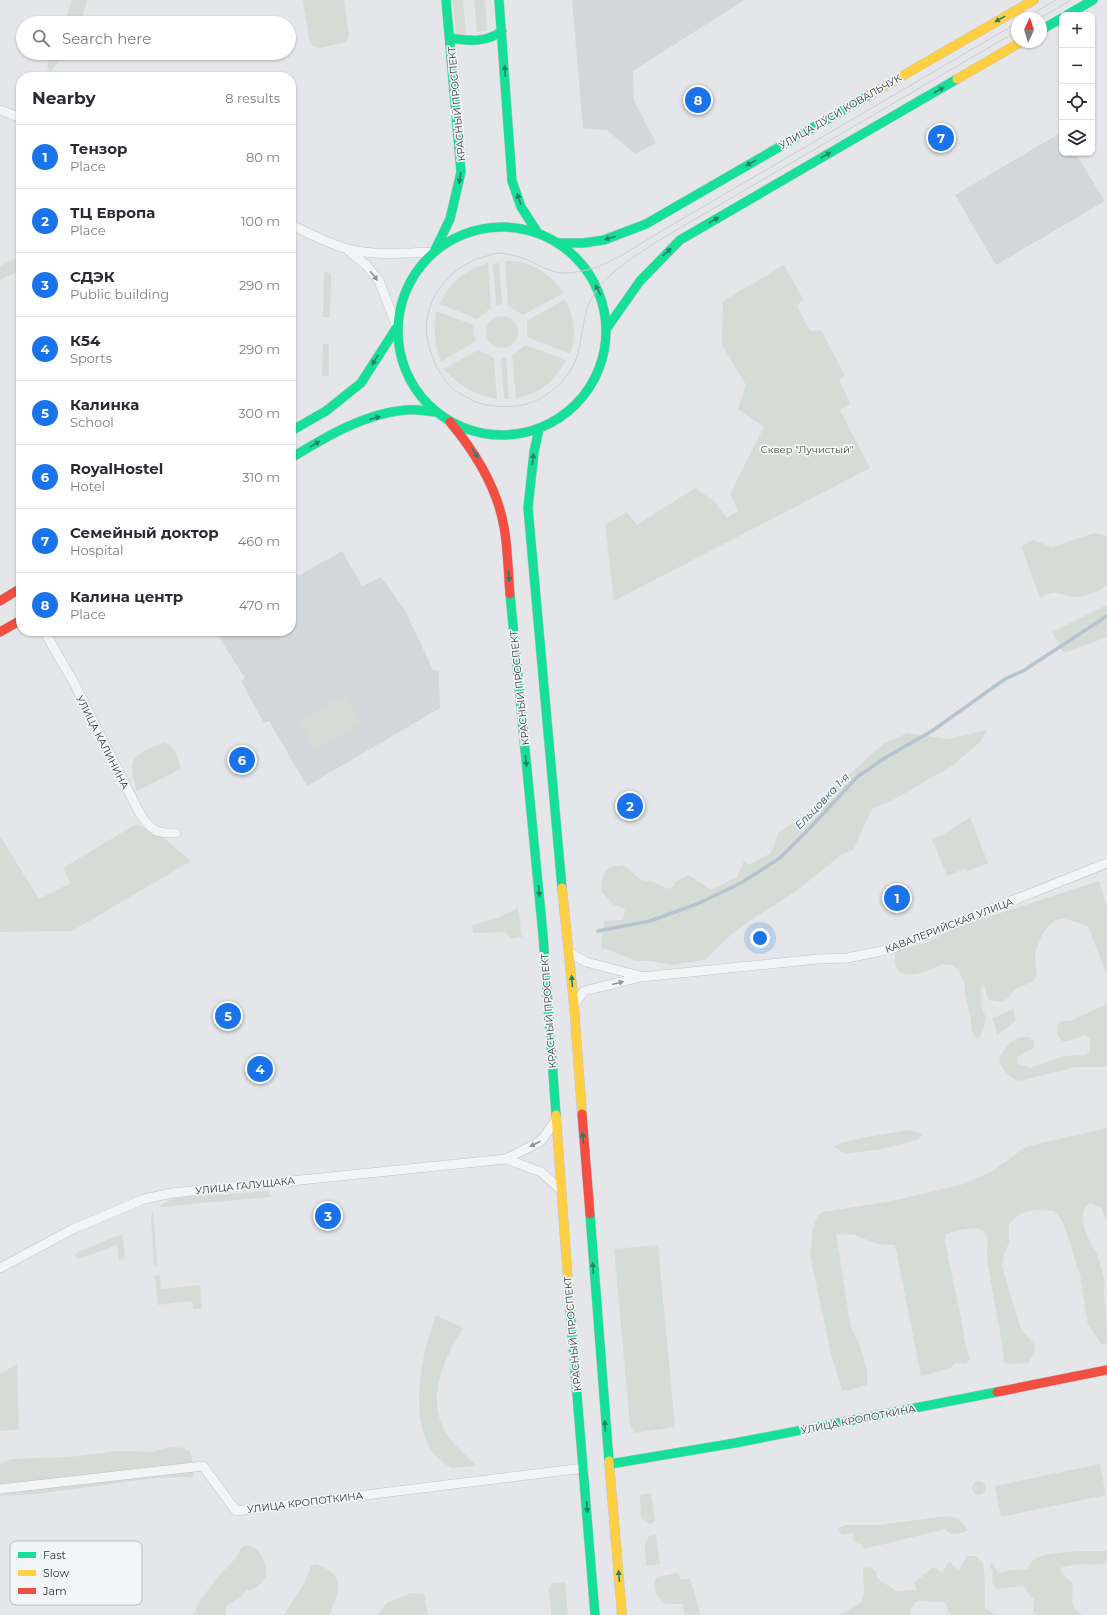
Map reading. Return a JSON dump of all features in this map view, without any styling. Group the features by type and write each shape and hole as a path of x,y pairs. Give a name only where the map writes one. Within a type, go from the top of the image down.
{"main road":[{"name":"КРАСНЫЙ ПРОСПЕКТ","path":"434,252 450,219 461,172 446,0"},
{"path":"499,0 512,181 521,206 538,233"},
{"name":"УЛИЦА ДУСИ КОВАЛЬЧУК","path":"559,243 583,245 602,241 646,224 1034,0"},
{"path":"1072,12 1093,0"},
{"path":"1047,27 1059,20"},
{"path":"450,38 476,42 495,38 502,31"},
{"path":"607,328 634,287 663,255 680,240 1011,48"},
{"path":"511,227 538,233 559,243 584,266 601,295 607,328 605,354 596,378 582,400 562,417 539,429 517,435 494,436 471,432 450,422 436,412 414,388 401,359 397,327 402,299 415,273 434,252 457,237 483,228 511,227"},
{"path":"296,428 326,411 361,383 397,327"},
{"path":"296,455 338,430 371,418 405,410 436,412"},
{"name":"КРАСНЫЙ ПРОСПЕКТ","path":"450,422 469,444 486,469 495,492 504,527 543,935 569,1300 590,1467 595,1615"},
{"path":"539,429 534,452 528,508 550,767 574,1005 588,1297 610,1464 622,1615"},
{"path":"0,601 16,592"},
{"path":"0,632 16,623"},
{"path":"569,1300 588,1297"},
{"name":"УЛИЦА КРОПОТКИНА","path":"590,1467 735,1444 1107,1370"}],"street":[{"path":"0,110 16,116"},
{"path":"296,227 346,249 367,266 379,281 397,327"},
{"path":"346,249 387,254 434,252"},
{"name":"УЛИЦА КАЛИНИНА","path":"47,636 74,683 140,814 150,828 163,833 176,833"},
{"name":"КАВАЛЕРИЙСКАЯ УЛИЦА","path":"641,977 818,959 847,958 875,953 891,949 1107,862"},
{"path":"569,952 586,962 641,977"},
{"path":"574,1005 584,992 641,977"},
{"path":"506,1159 541,1141 556,1120"},
{"path":"506,1159 541,1172 561,1190"},
{"name":"УЛИЦА ГАЛУЩАКА","path":"0,1268 73,1229 144,1199 172,1193 506,1159"},
{"name":"УЛИЦА КРОПОТКИНА","path":"0,1489 203,1466 236,1511 590,1467"}],"shaded area":[{"path":"572,0 744,0 633,71 634,101 656,143 635,154 607,130 583,128"},
{"path":"1059,134 1059,156 1077,156 1105,201 996,265 955,195"},
{"path":"342,551 362,586 381,577 405,610 433,670 439,671 440,708 307,786 269,721 264,723 241,681 245,678 218,636 296,636 296,573 298,576"}],"green space":[{"path":"72,0 87,0 83,16 66,16"},
{"path":"303,0 344,0 349,35 346,42 319,48 312,45 309,40"},
{"path":"453,0 463,0 466,34 456,34"},
{"path":"474,0 485,0 487,31 477,32"},
{"path":"49,60 59,60 50,72 47,67"},
{"path":"16,258 16,272 0,280 0,266"},
{"path":"505,261 523,263 539,269 552,279 564,293 523,315 508,306"},
{"path":"488,263 491,308 477,319 440,304 453,283 465,273"},
{"path":"499,263 502,304 496,305 493,264"},
{"name":"Сквер \"Лучистый\"","path":"784,265 803,299 797,306 810,331 821,330 845,376 839,379 850,404 840,410 870,468 614,601 605,525 627,512 637,525 695,488 714,501 727,518 738,511 730,494 764,427 738,409 746,385 722,345 723,301"},
{"path":"324,272 331,273 330,317 323,317"},
{"path":"565,299 571,312 574,326 570,354 527,337 527,321"},
{"path":"436,311 474,325 473,334 476,341 441,362 435,337"},
{"path":"502,316 511,319 515,323 518,332 515,341 511,345 502,348 493,345 489,341 486,332 489,323 493,319"},
{"path":"323,344 329,344 329,376 322,376"},
{"path":"525,345 566,360 557,374 546,385 539,390 516,398 512,356"},
{"path":"478,350 494,358 497,399 468,389 449,375 444,369"},
{"path":"501,358 506,358 509,399 504,399"},
{"path":"1095,533 1107,536 1107,586 1096,592 1078,597 1051,593 1040,598 1021,546 1033,540 1052,547"},
{"path":"1107,605 1107,637 1064,653 1052,632"},
{"path":"345,695 361,723 316,749 300,722"},
{"path":"987,730 981,741 953,765 895,799 872,809 853,850 841,855 795,892 749,921 725,940 705,960 672,965 651,961 635,961 615,952 601,948 604,921 623,920 625,909 614,905 601,891 603,874 610,867 624,865 641,880 655,882 667,889 673,887 675,882 689,875 711,890 737,877 744,861 749,865 771,853 779,832 803,816 884,743 908,733 948,739"},
{"path":"165,742 174,750 178,757 181,769 137,791 132,770 135,758 146,750"},
{"path":"970,817 988,863 968,871 966,868 947,876 932,839 944,834"},
{"path":"136,824 165,839 191,861 72,931 0,932 0,836 39,899 71,883 63,868"},
{"path":"1099,881 1107,907 1107,976 1088,926 1064,919 1058,920 1048,927 1040,939 1035,960 1037,976 1032,982 1015,989 1007,999 1001,1002 988,1000 982,983 981,1005 986,1018 983,1031 978,1040 972,1032 971,1019 965,994 965,984 958,970 952,965 942,964 924,972 910,975 903,974 898,971 895,965 896,952 928,942 957,927"},
{"path":"518,908 522,937 512,939 505,932 473,933 472,925 495,919"},
{"path":"1107,1004 1107,1067 1076,1067 1019,1081 1012,1078 1004,1069 999,1058 1011,1042 1023,1037 1029,1037 1034,1041 1034,1048 1018,1057 1017,1063 1030,1068 1064,1056 1085,1055 1090,1051 1090,1039 1085,1035 1068,1041 1062,1041 1058,1036 1057,1024 1063,1021 1070,1021"},
{"path":"1013,1009 1016,1021 997,1035 993,1018"},
{"path":"1107,1128 1107,1220 1101,1208 1090,1203 1085,1208 1083,1220 1084,1227 1097,1255 1104,1279 1107,1343 1102,1345 1088,1325 1080,1275 1063,1222 1054,1211 1030,1211 1019,1215 1009,1224 1009,1243 1004,1254 1002,1266 1021,1330 1035,1346 1034,1353 1028,1363 1004,1363 1001,1336 987,1259 987,1237 984,1232 970,1228 945,1235 945,1242 964,1333 964,1340 970,1359 966,1364 955,1363 951,1368 921,1376 895,1245 877,1244 855,1235 836,1234 851,1328 860,1345 867,1372 867,1385 849,1390 842,1390 831,1354 810,1255 813,1229 817,1217 822,1212 887,1202 964,1184 993,1171 1025,1147"},
{"path":"911,1130 923,1134 917,1140 881,1149 845,1154 833,1146 881,1134"},
{"path":"268,1191 271,1197 159,1207 173,1198"},
{"path":"153,1210 157,1264 154,1266 151,1216"},
{"path":"122,1234 125,1256 122,1260 119,1260 117,1245 79,1259 75,1256 76,1253"},
{"path":"658,1245 675,1427 634,1433 630,1425 614,1249"},
{"path":"160,1275 161,1289 200,1285 202,1308 193,1309 192,1301 158,1305 155,1276"},
{"path":"436,1315 463,1328 444,1365 437,1392 437,1405 445,1431 451,1440 476,1466 451,1468 436,1456 427,1442 421,1426 419,1407 422,1367"},
{"path":"17,1364 19,1429 0,1431 0,1374"},
{"path":"171,1447 184,1448 190,1452 195,1471 193,1477 156,1478 36,1494 0,1496 0,1464 11,1459 70,1457 117,1451 152,1452"},
{"path":"1100,1464 1106,1495 1001,1517 995,1486"},
{"path":"976,1481 982,1481 986,1485 986,1491 982,1495 976,1495 972,1491 972,1485"},
{"path":"651,1493 655,1520 651,1524 647,1523 641,1518 640,1495"},
{"path":"947,1516 958,1518 968,1530 962,1533 951,1534 945,1529 864,1549 862,1545 854,1542 853,1533 842,1535 837,1529 845,1525 879,1525"},
{"path":"656,1535 660,1564 646,1566 645,1543 649,1536"},
{"path":"246,1545 256,1549 262,1556 266,1571 266,1576 264,1579 255,1588 246,1590 242,1596 226,1606 226,1615 194,1615 199,1602 220,1574"},
{"path":"1075,1551 1107,1551 1107,1563 1079,1564 1061,1568 1061,1574 1073,1583 1072,1602 1075,1609 1083,1615 1037,1615 1033,1613 1034,1600 1023,1586 996,1589 992,1584 993,1570 990,1568 991,1562 999,1573 1011,1570 1027,1570 1030,1564 1040,1556"},
{"path":"967,1556 976,1556 983,1563 985,1608 996,1615 950,1615 945,1602 917,1601 910,1610 910,1615 840,1615 862,1602 864,1592 863,1568 870,1567 876,1572 877,1578 896,1591 917,1590 914,1583 933,1567 942,1573 949,1561 959,1570"},
{"path":"317,1564 333,1573 337,1579 338,1591 330,1615 284,1615 304,1584 311,1566"},
{"path":"678,1573 681,1580 690,1578 700,1615 685,1615 683,1604 666,1604 656,1592 654,1586 656,1577"},
{"path":"565,1582 568,1615 551,1615 549,1589 552,1583"},
{"path":"411,1593 424,1594 428,1615 377,1615 387,1603"}],"waterway":[{"name":"Ельцовка 1-я","path":"598,931 650,921 697,904 741,883 780,858 857,777 888,756 932,731 1005,679 1023,671 1107,616"}],"tram line":[{"path":"1035,12 1056,0"},
{"path":"1047,14 1071,0"},
{"path":"1011,27 623,255 602,265 580,272 562,273 551,271 519,257 500,253 492,254 472,261 460,268 441,286 434,297 429,310 427,336 430,350 443,377 455,391 485,405 515,406 536,401 554,389 569,372 578,353 585,315 590,300 600,286 622,265 656,242 1011,35"}],"traffic: fast":[{"path":"434,252 450,219 461,172 446,0"},
{"path":"499,0 512,181 521,207 538,233"},
{"path":"1072,12 1093,0"},
{"path":"1047,27 1059,20"},
{"path":"450,38 477,40 490,38 502,31"},
{"path":"607,328 640,281 680,240 957,79"},
{"path":"559,243 583,243 604,240 646,224 871,94"},
{"path":"492,227 512,227 532,231 551,239 560,244 576,257 589,273 598,291 602,301 606,321 606,331 606,341 602,361 598,371 589,389 576,405 560,418 532,431 512,435 492,435 472,431 453,423 436,412 421,397 410,380 402,361 398,341 398,321 402,301 410,282 421,265 436,250 453,239 472,231 492,227"},
{"path":"296,428 326,411 361,383 397,327"},
{"path":"296,455 331,435 374,416 405,410 436,412"},
{"path":"539,429 534,452 528,508 562,888"},
{"path":"510,594 543,935 556,1115"},
{"path":"590,1214 609,1461"},
{"path":"570,1309 595,1615"},
{"path":"610,1464 735,1443 997,1392"}],"traffic: slow":[{"path":"871,94 1034,0"},
{"path":"957,79 1011,48"},
{"path":"562,888 574,1005 582,1114"},
{"path":"556,1115 570,1309"},
{"path":"609,1461 622,1615"}],"traffic: jam":[{"path":"450,422 477,458 491,484 501,512 507,552 510,594"},
{"path":"0,601 16,591"},
{"path":"0,632 16,623"},
{"path":"582,1114 590,1214"},
{"path":"997,1392 1107,1370"}],"place":[{"name":"Калина центр","path":"698,100"},
{"name":"Семейный доктор","path":"941,138"},
{"name":"RoyalHostel","path":"242,760"},
{"name":"ТЦ Европа","path":"630,806"},
{"name":"Тензор","path":"897,898"},
{"name":"Калинка","path":"228,1016"},
{"name":"К54","path":"260,1069"},
{"name":"СДЭК","path":"328,1216"}]}
